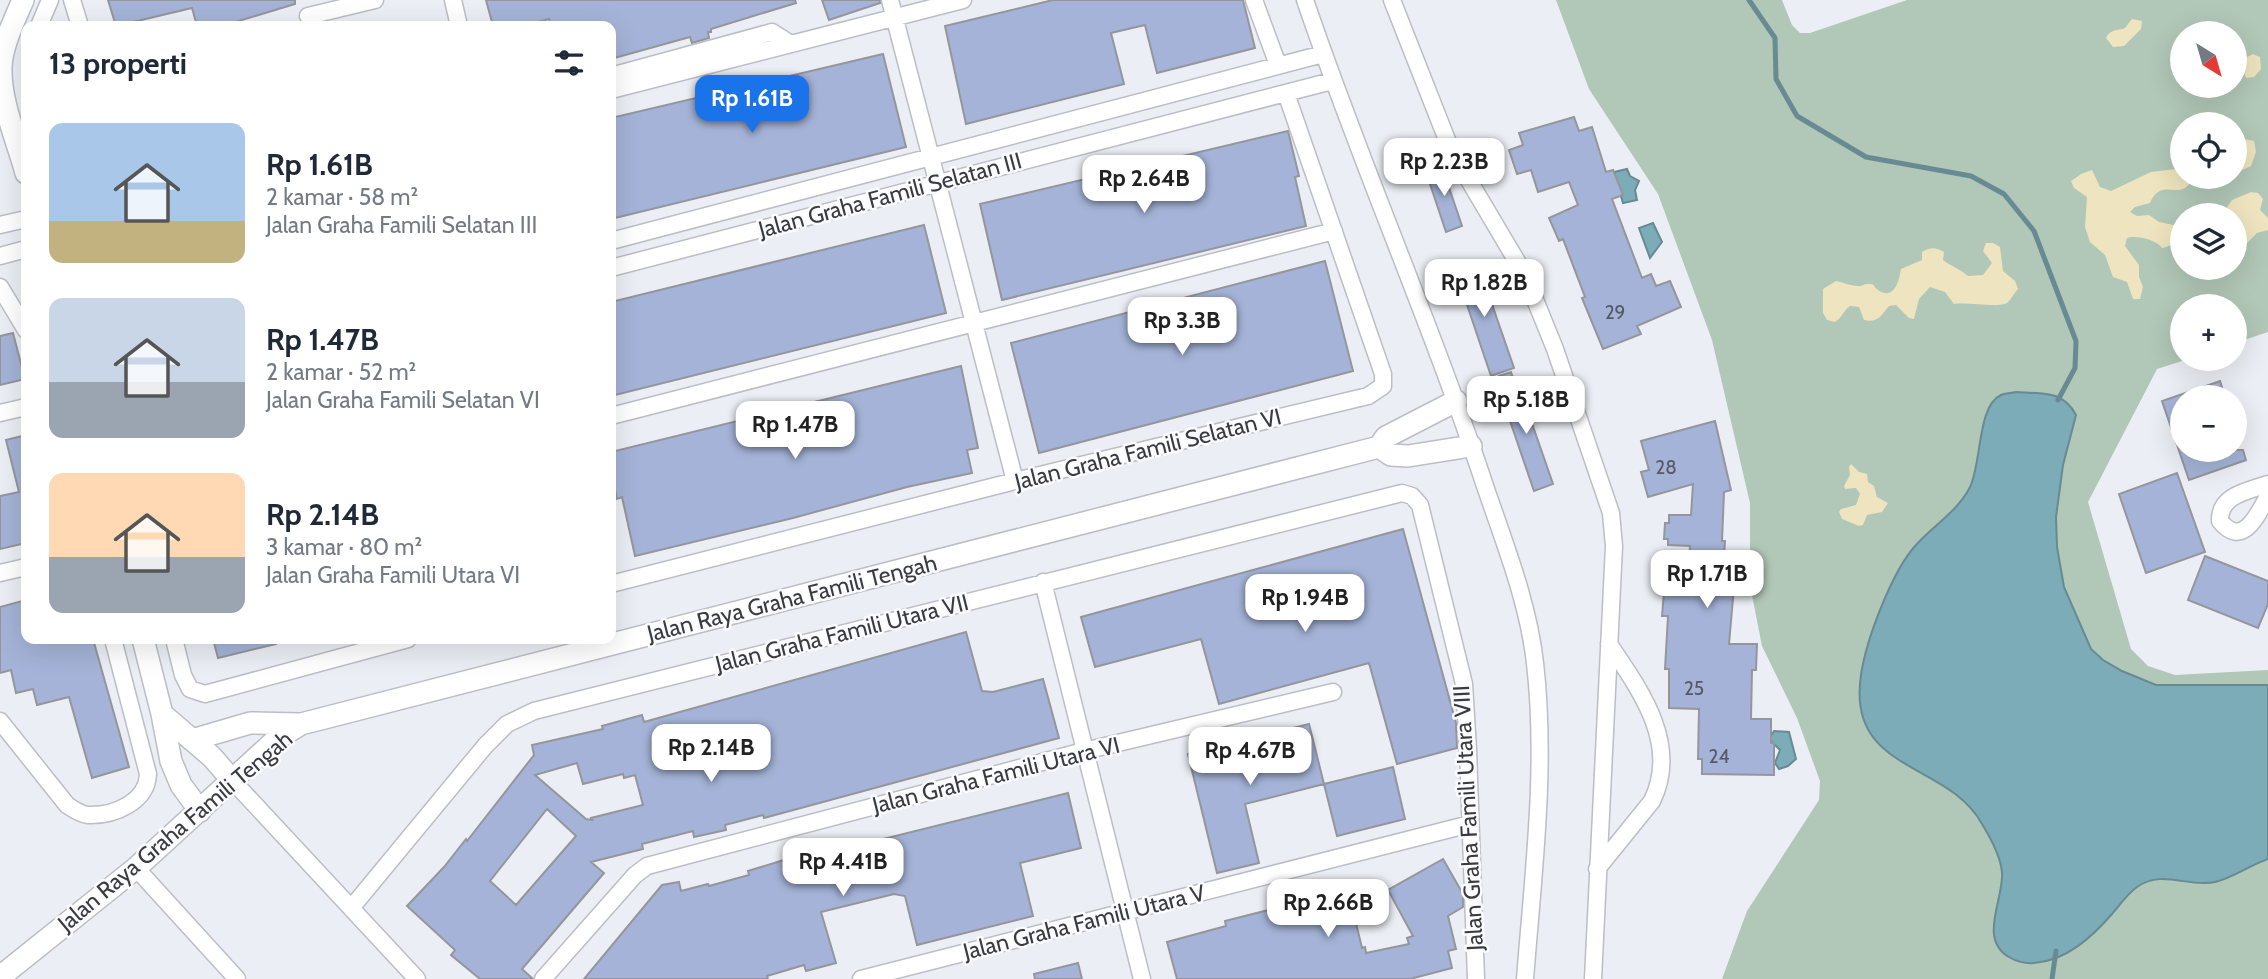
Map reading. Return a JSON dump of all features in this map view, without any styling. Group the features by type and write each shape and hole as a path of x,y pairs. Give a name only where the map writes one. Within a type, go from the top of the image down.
{"street":[{"path":"21,155 3,91 1,66 9,34 23,0"},
{"path":"41,21 50,0"},
{"path":"72,0 78,21"},
{"path":"308,16 375,0"},
{"path":"453,0 458,21"},
{"path":"890,0 1015,481"},
{"path":"616,89 963,0"},
{"path":"1254,0 1278,65"},
{"path":"1305,0 1332,81 1457,401 1527,613 1535,662 1538,710 1537,826 1525,979"},
{"path":"1392,0 1451,150 1525,275 1555,349 1613,528 1593,979"},
{"path":"616,75 772,32 791,44"},
{"name":"Jalan Graha Famili Selatan III","path":"616,240 1323,54"},
{"name":"Jalan Graha Famili Selatan III","path":"616,267 1332,81"},
{"name":"Jalan Graha Famili Selatan VI","path":"616,583 1015,481 1368,396 1379,390 1383,386 1383,374 1286,93"},
{"path":"0,225 21,220"},
{"path":"616,415 1334,231"},
{"path":"0,256 21,250"},
{"path":"0,287 21,322"},
{"name":"Jalan Raya Graha Famili Tengah","path":"616,643 1379,447 1386,437 1457,401"},
{"path":"0,413 21,408"},
{"name":"Jalan Raya Graha Famili Tengah","path":"1379,447 1391,456 1408,456 1471,446"},
{"path":"2268,484 2235,495 2227,501 2222,507 2220,521 2232,531 2241,531 2255,521 2268,496"},
{"name":"Jalan Graha Famili Utara VII","path":"352,907 485,746 508,723 534,711 1394,494 1412,496"},
{"name":"Jalan Graha Famili Utara VIII","path":"1412,496 1420,505 1464,684 1476,979"},
{"path":"0,573 21,567"},
{"path":"1043,582 1142,979"},
{"path":"0,721 67,805 78,812 87,815 106,812 140,797 148,782 148,774 114,644"},
{"path":"144,644 174,772 200,811"},
{"path":"175,644 190,690 205,694 390,644"},
{"name":"Jalan Raya Graha Famili Tengah","path":"0,977 136,867 278,738 301,724 612,644"},
{"path":"1597,869 1652,801 1661,773 1661,750 1649,707 1609,644"},
{"name":"Jalan Graha Famili Utara VI","path":"543,979 635,875 647,866 1084,751 1333,692"},
{"path":"162,715 212,757 417,979"},
{"path":"192,740 250,723 301,724"},
{"name":"Jalan Graha Famili Utara V","path":"862,979 1470,824"},
{"path":"136,867 237,979"}],"green space":[{"path":"1556,0 1782,0 1792,25 1800,33 1810,33 1907,0 2268,0 2268,332 2247,339 2247,294 2170,294 2170,365 2157,369 2088,502 2131,649 2148,666 2175,675 2268,670 2268,979 1722,979 1747,911 1819,800 1820,781 1797,718 1762,646 1750,585 1750,503 1712,340 1658,194 1589,89"}],"sand":[{"path":"2132,19 2142,21 2141,29 2124,46 2113,47 2106,38 2108,35 2125,28"},
{"path":"2253,54 2260,57 2261,69 2254,77 2247,78 2247,57"},
{"path":"2247,140 2254,141 2256,152 2251,166 2247,168"},
{"path":"2092,170 2100,187 2111,191 2151,172 2170,170 2170,189 2182,189 2159,191 2150,203 2135,207 2130,212 2137,216 2149,215 2159,222 2170,224 2170,245 2162,248 2146,239 2127,238 2125,246 2139,265 2139,277 2143,287 2140,299 2133,299 2127,282 2113,277 2105,255 2090,242 2085,227 2087,197 2074,188 2071,181"},
{"path":"2251,192 2258,193 2263,199 2260,210 2268,218 2268,230 2257,233 2247,243 2247,203 2230,203"},
{"path":"1986,243 2000,247 2003,271 2015,281 2018,289 2007,303 1954,304 1945,292 1930,287 1919,299 1914,319 1909,318 1896,305 1889,306 1879,318 1873,320 1864,320 1859,307 1850,306 1835,322 1827,320 1823,313 1823,289 1836,281 1855,286 1873,284 1878,290 1888,293 1895,288 1901,269 1922,260 1922,252 1931,248 1944,252 1943,260 1968,276 1983,275 1992,263 1983,251"},
{"path":"1851,464 1859,472 1867,474 1868,482 1874,486 1877,497 1888,503 1882,512 1867,515 1863,525 1859,526 1842,519 1839,512 1856,505 1860,494 1856,488 1845,489 1844,486 1850,475"}],"water":[{"path":"1627,169 1630,176 1639,181 1635,190 1637,200 1623,203 1614,172"},
{"path":"1653,223 1662,242 1650,258 1639,228"},
{"path":"2017,392 2058,397 2071,407 2076,415 2063,465 2056,517 2057,547 2064,587 2091,649 2122,671 2156,685 2268,685 2268,859 2215,882 2156,879 2146,882 2130,893 2104,923 2078,946 2057,958 2031,963 2009,957 1995,940 1995,918 2002,873 1992,841 1982,824 1966,804 1947,788 1884,749 1869,731 1860,707 1864,660 1889,588 1916,545 1965,496 1974,476 1984,422 1993,401 2001,395"},
{"path":"1774,731 1789,732 1796,759 1779,769 1775,763 1780,750 1769,739"}],"building":[{"path":"108,0 295,0 295,4 239,21 196,21 192,8 137,21 114,21"},
{"path":"486,0 795,0 796,3 711,29 711,32 708,32 709,38 692,43 690,37 616,58 616,21 492,21"},
{"path":"822,0 880,0 880,3 829,20"},
{"path":"1053,0 1243,0 1255,48 1157,73 1145,25 1111,33 1124,84 966,124 945,26"},
{"path":"883,54 906,147 616,218 616,117"},
{"path":"1574,117 1579,131 1592,127 1606,172 1613,170 1623,195 1612,199 1642,278 1651,274 1656,286 1670,281 1681,307 1637,326 1641,334 1603,349 1582,298 1585,297 1563,239 1559,241 1549,218 1578,205 1569,182 1538,192 1531,170 1517,174 1509,150 1523,145 1519,133"},
{"path":"1288,131 1299,176 1295,177 1306,226 1002,300 980,204"},
{"path":"1441,164 1462,226 1446,232 1425,169"},
{"path":"924,225 946,313 616,395 616,301"},
{"path":"1325,261 1353,371 1039,453 1011,343"},
{"path":"1477,261 1514,368 1491,376 1455,269"},
{"path":"13,333 21,364 21,380 0,385 0,336"},
{"path":"961,366 978,448 967,450 972,473 635,556 622,497 617,499 616,494 616,451"},
{"path":"1511,372 1553,484 1534,491 1509,418 1513,417 1499,376"},
{"path":"2170,398 2170,424 2162,401"},
{"path":"1715,421 1731,490 1724,492 1722,541 1725,541 1722,586 1734,587 1729,644 1757,644 1756,670 1752,670 1751,719 1771,719 1774,775 1702,774 1702,759 1698,759 1699,709 1669,708 1669,669 1665,669 1668,616 1662,616 1664,592 1684,593 1685,580 1688,580 1690,546 1668,545 1668,539 1664,539 1665,523 1669,523 1669,515 1691,515 1693,484 1648,497 1641,472 1649,470 1641,441"},
{"path":"21,436 21,544 0,549 0,496 19,492 6,440"},
{"path":"2183,462 2240,462 2189,480"},
{"path":"2177,473 2205,552 2146,573 2119,494"},
{"path":"1403,529 1456,723 1457,748 1397,764 1369,663 1219,704 1201,639 1095,667 1081,617"},
{"path":"2205,556 2268,581 2268,604 2258,628 2188,600"},
{"path":"21,601 21,644 94,644 129,767 92,778 69,697 37,705 33,689 16,693 11,670 0,673 0,607"},
{"path":"966,632 982,691 993,692 1043,679 1059,738 764,818 763,815 725,825 726,830 694,837 693,831 642,844 643,849 591,862 604,873 522,969 533,979 480,979 451,955 455,950 407,906 466,839 467,841 534,755 532,745 603,729 602,726 642,715 644,722","holes":["577,763 583,784 623,774 624,778 635,775 643,805 591,818 592,820 586,819 535,775","547,809 576,836 516,905 490,881"]},
{"path":"214,644 276,644 218,658"},
{"path":"1309,724 1324,784 1245,804 1259,863 1217,873 1188,754"},
{"path":"1393,767 1405,819 1337,836 1324,784"},
{"path":"1068,793 1081,848 1020,863 1033,916 917,945 905,896 894,894 821,912 836,963 806,971 804,965 767,976 768,979 584,979 662,885 679,882 681,891 708,884 709,886 749,875 748,871 784,860 814,853 815,856"},
{"path":"1443,859 1463,894 1463,907 1448,916 1456,949 1448,951 1452,968 1410,979 1177,979 1167,942 1226,926 1225,921 1348,890 1362,948 1365,947 1366,953 1409,944 1407,938 1413,936 1388,890"},
{"path":"1078,963 1082,979 1035,979 1034,974"}],"waterway":[{"path":"1749,0 1775,38 1776,79 1797,116 1866,157 1971,176 2004,194 2034,231 2076,341 2075,368 2058,400"},
{"path":"2052,979 2056,951"}]}
